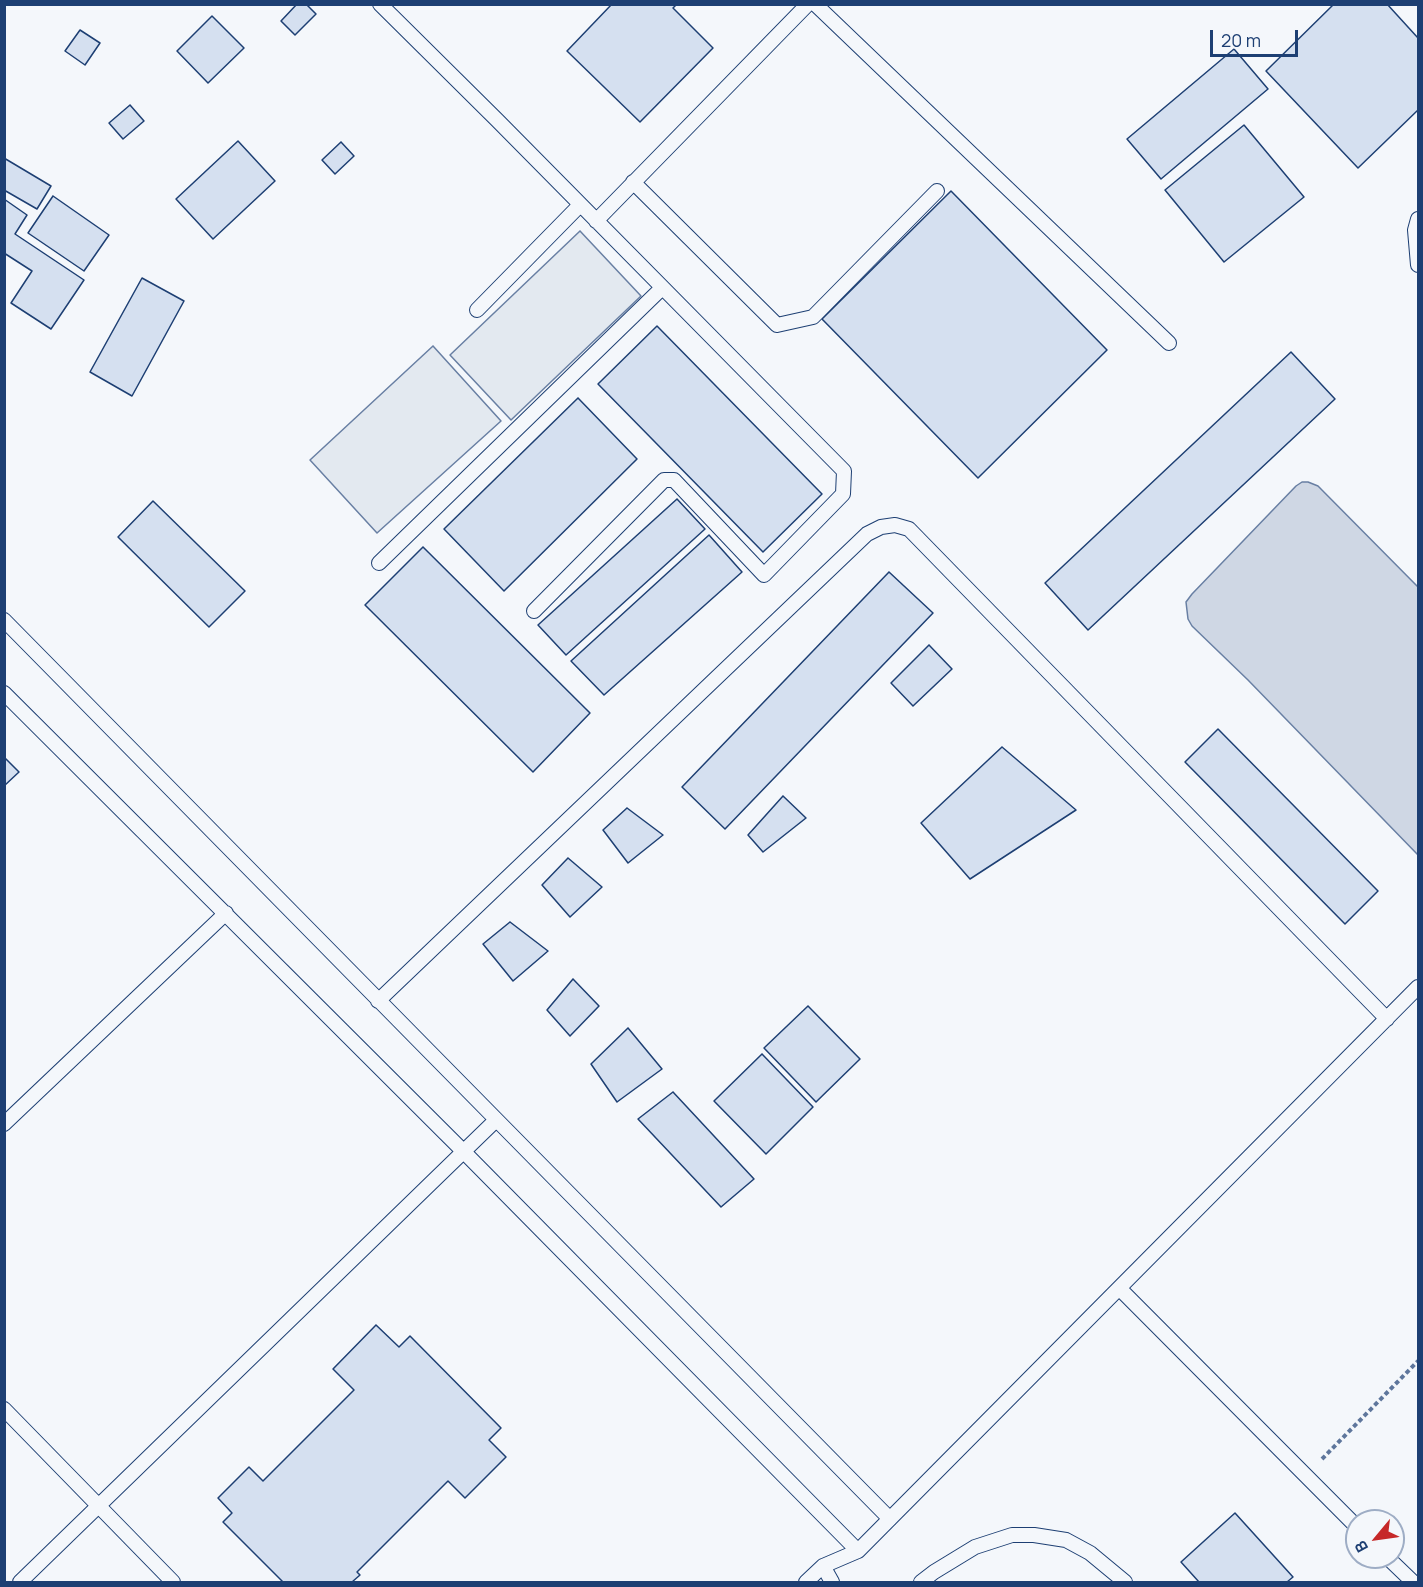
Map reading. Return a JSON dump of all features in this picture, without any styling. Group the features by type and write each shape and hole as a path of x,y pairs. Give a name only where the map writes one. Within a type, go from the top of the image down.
{"lane":[{"path":"380,4 844,471 843,494 764,575 674,480 664,480 534,611"},
{"path":"596,221 808,4"},
{"path":"815,4 1170,344"},
{"path":"633,182 777,325 813,317 937,191"},
{"path":"477,310 580,205"},
{"path":"1419,219 1415,230 1419,265"},
{"path":"379,563 662,288"},
{"path":"378,1001 867,534 881,527 895,525 909,529 1387,1018"},
{"path":"4,620 890,1519"},
{"path":"4,693 464,1152 858,1551"},
{"path":"4,1124 226,913"},
{"path":"806,1582 823,1566 858,1551 1419,987"},
{"path":"20,1582 100,1507 496,1120"},
{"path":"1120,1289 1345,1515"},
{"path":"4,1409 173,1582"},
{"path":"921,1582 975,1547 1012,1535 1034,1535 1066,1540 1090,1553 1125,1582"},
{"path":"823,1566 832,1582"},
{"path":"1399,1569 1413,1582"}],"path":[{"path":"1322,1459 1419,1361"}],"shaded area":[{"path":"580,231 641,296 511,420 450,355"},
{"path":"433,346 501,421 377,533 310,460"},
{"path":"1302,482 1318,486 1418,587 1418,855 1248,680 1192,626 1188,619 1186,602 1192,594"}],"building":[{"path":"297,4 306,4 316,14 295,35 281,21"},
{"path":"612,4 677,4 673,8 713,48 640,122 567,51"},
{"path":"1334,4 1387,4 1418,38 1418,110 1358,168 1266,71"},
{"path":"212,16 244,48 208,83 177,51"},
{"path":"80,30 100,43 85,65 65,51"},
{"path":"1234,49 1268,89 1161,179 1127,139"},
{"path":"130,105 144,121 123,139 109,123"},
{"path":"1244,125 1304,197 1224,262 1165,190"},
{"path":"238,141 275,181 213,239 176,199"},
{"path":"341,142 354,156 335,174 322,160"},
{"path":"4,158 51,186 37,209 4,190"},
{"path":"951,191 1107,350 978,478 822,319"},
{"path":"53,196 109,235 84,271 28,233"},
{"path":"4,199 27,215 15,234 84,280 51,329 11,303 32,271 4,253"},
{"path":"142,278 184,301 132,396 90,372"},
{"path":"657,326 822,494 763,552 598,384"},
{"path":"1291,352 1335,399 1088,630 1045,583"},
{"path":"578,398 637,459 504,591 444,529"},
{"path":"677,499 705,529 566,655 538,625"},
{"path":"153,501 245,591 209,627 118,537"},
{"path":"709,535 742,572 604,695 571,661"},
{"path":"423,547 590,713 533,772 365,605"},
{"path":"889,572 933,613 725,829 682,787"},
{"path":"929,645 952,669 913,706 891,683"},
{"path":"1218,729 1378,891 1345,924 1185,762"},
{"path":"1002,747 1076,810 970,879 921,823"},
{"path":"4,757 19,772 4,786"},
{"path":"783,796 806,818 763,852 748,835"},
{"path":"627,808 663,835 628,863 603,830"},
{"path":"568,858 602,887 570,917 542,885"},
{"path":"510,922 548,951 513,981 483,944"},
{"path":"573,979 599,1006 570,1036 547,1010"},
{"path":"808,1006 860,1059 816,1102 764,1048"},
{"path":"628,1028 662,1069 617,1102 591,1064"},
{"path":"762,1054 813,1107 766,1154 714,1101"},
{"path":"673,1092 754,1179 721,1207 638,1119"},
{"path":"376,1325 399,1347 410,1336 501,1428 489,1440 506,1457 465,1498 448,1481 357,1572 360,1575 352,1582 283,1582 223,1522 232,1513 218,1498 249,1467 263,1481 354,1390 333,1369"},
{"path":"1235,1513 1293,1577 1287,1582 1199,1582 1181,1562"}]}
